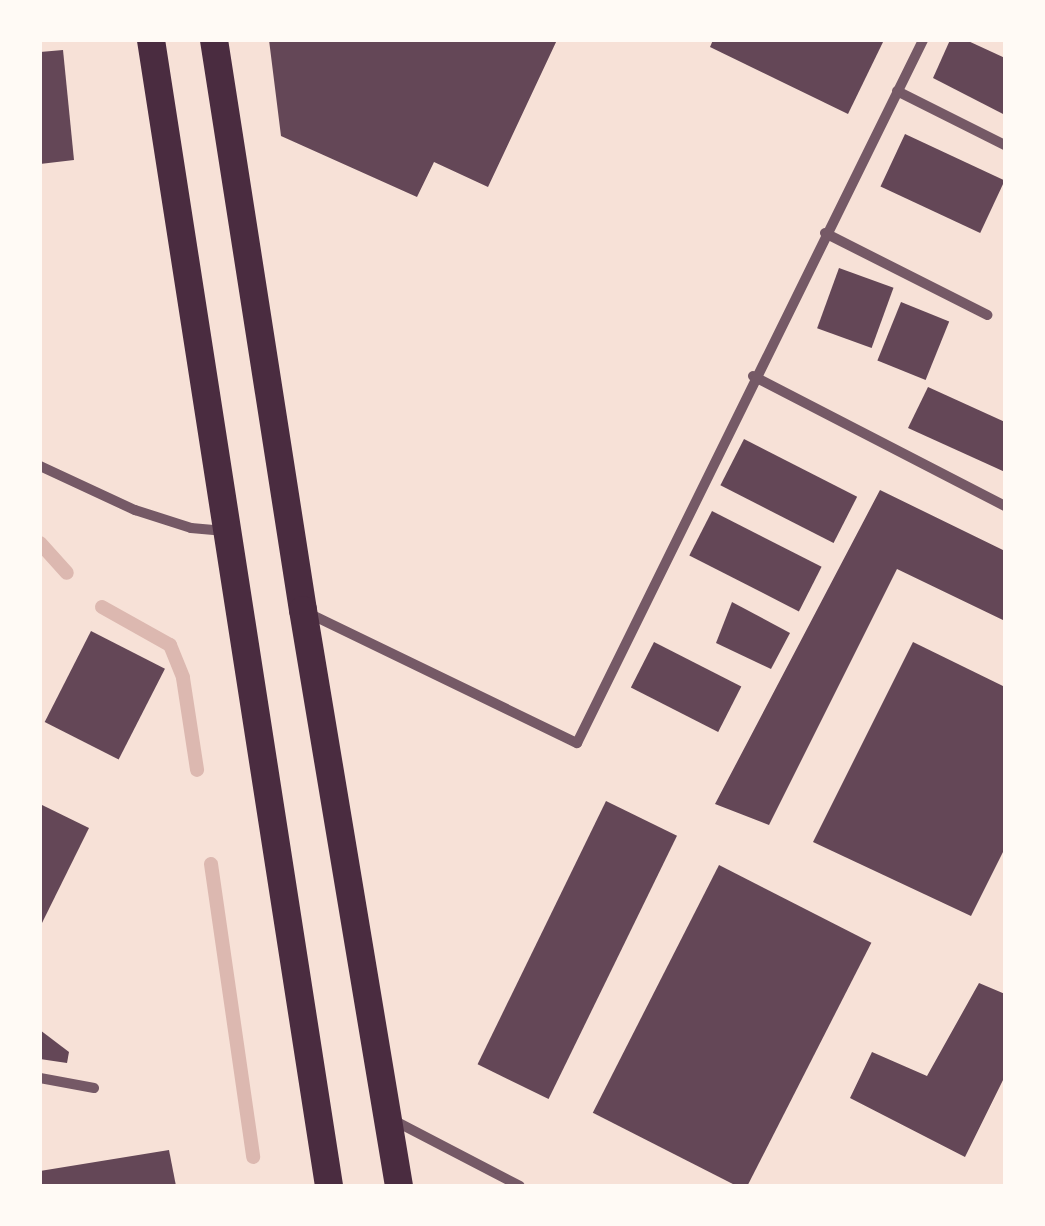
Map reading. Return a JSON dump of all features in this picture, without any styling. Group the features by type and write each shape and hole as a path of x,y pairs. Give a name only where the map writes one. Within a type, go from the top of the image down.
{"highway":[{"path":"152,40 329,1186"},
{"path":"214,40 303,610 400,1186"}],"street":[{"path":"303,610 577,743 753,376 923,40"},
{"path":"897,91 1005,145"},
{"path":"826,233 987,314"},
{"path":"753,376 1005,506"},
{"path":"40,466 136,510 191,528 231,532"},
{"path":"40,1078 94,1088"},
{"path":"388,1118 520,1186"}],"building":[{"path":"269,40 557,40 488,187 434,162 417,197 281,136"},
{"path":"713,40 884,40 848,114 710,47"},
{"path":"950,40 966,40 1005,58 1005,115 933,78"},
{"path":"63,50 74,160 40,164 40,52"},
{"path":"905,134 1005,180 980,233 880,187"},
{"path":"839,268 894,288 872,348 817,328"},
{"path":"901,302 949,321 926,380 877,360"},
{"path":"928,387 1005,422 1005,472 908,428"},
{"path":"744,439 857,497 834,543 720,485"},
{"path":"880,490 1005,551 1005,621 897,569 769,825 715,804"},
{"path":"712,511 822,567 799,611 689,556"},
{"path":"732,602 790,633 771,669 716,643"},
{"path":"91,631 165,669 119,760 45,722"},
{"path":"654,642 741,686 718,732 631,687"},
{"path":"913,642 1005,687 1005,848 971,916 813,842"},
{"path":"606,801 677,836 549,1099 478,1064"},
{"path":"40,804 89,828 40,927"},
{"path":"719,865 871,943 747,1186 737,1186 593,1113"},
{"path":"979,983 1005,994 1005,1076 965,1157 850,1098 872,1052 927,1076"},
{"path":"40,1030 69,1052 67,1063 40,1059"},
{"path":"169,1150 176,1186 40,1186 40,1171"}],"waterway":[{"path":"40,543 67,573"},
{"path":"102,607 170,645 183,678 197,770"},
{"path":"211,864 253,1157"}]}
